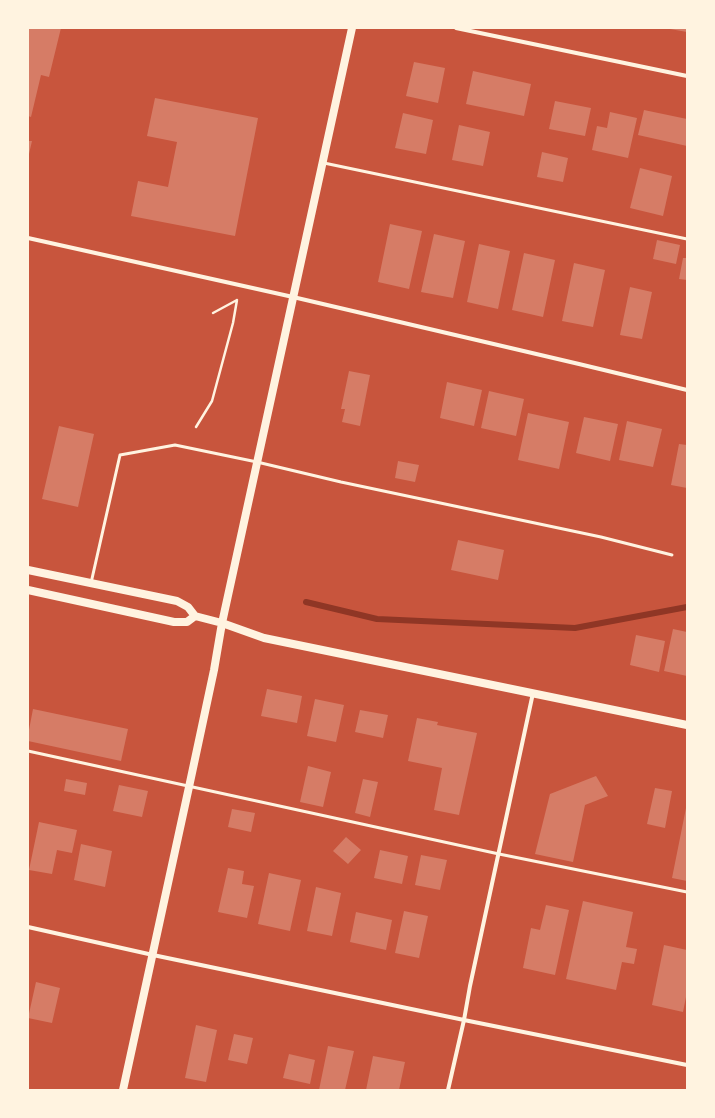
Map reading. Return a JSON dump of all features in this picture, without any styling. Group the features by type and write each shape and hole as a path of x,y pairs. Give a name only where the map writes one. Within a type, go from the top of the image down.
{"main road":[{"path":"123,1090 190,787 222,623 352,28"},
{"path":"28,570 177,601 188,607 196,616 222,623 264,638 687,725"},
{"path":"28,590 174,622 187,622 196,616"}],"street":[{"path":"456,28 687,76"},
{"path":"28,238 293,297 687,390"},
{"path":"448,1090 533,693"},
{"path":"28,927 464,1020 687,1065"}],"lane":[{"path":"322,163 687,239"},
{"path":"91,584 120,455 175,445 601,537 672,555"},
{"path":"28,751 499,854 687,892"}],"path":[{"path":"196,427 212,401 233,323 237,300 213,313"}],"building":[{"path":"29,28 61,28 49,77 41,75 31,117 28,116"},
{"path":"687,28 687,32 670,29"},
{"path":"414,62 445,68 438,103 406,96"},
{"path":"473,71 531,84 524,116 466,104"},
{"path":"155,98 258,118 235,236 131,216 138,181 168,187 177,142 147,136"},
{"path":"555,101 591,108 585,136 549,129"},
{"path":"644,110 687,119 687,146 638,135"},
{"path":"610,112 637,118 628,158 592,150 597,126 607,128"},
{"path":"403,113 433,120 426,154 395,148"},
{"path":"459,125 490,132 483,166 452,160"},
{"path":"28,141 32,141 29,154 28,154"},
{"path":"542,152 568,158 563,182 537,177"},
{"path":"640,168 672,176 663,216 630,208"},
{"path":"390,224 422,231 409,289 378,282"},
{"path":"434,234 465,241 453,298 421,292"},
{"path":"657,240 680,245 676,264 653,259"},
{"path":"479,244 510,251 498,309 467,302"},
{"path":"524,253 555,260 543,317 512,310"},
{"path":"683,258 687,258 687,280 679,279"},
{"path":"574,263 605,270 593,327 562,321"},
{"path":"630,287 652,292 642,339 620,335"},
{"path":"349,371 370,375 360,426 342,422 345,409 341,409"},
{"path":"447,382 482,390 474,426 440,418"},
{"path":"489,391 524,399 516,436 481,428"},
{"path":"528,413 569,422 559,469 518,460"},
{"path":"584,417 618,424 610,461 576,453"},
{"path":"627,421 662,429 653,467 619,460"},
{"path":"59,426 94,434 78,507 42,499"},
{"path":"679,444 687,445 687,488 671,485"},
{"path":"398,461 419,465 415,482 395,478"},
{"path":"458,540 504,550 498,580 451,570"},
{"path":"673,629 687,632 687,676 664,671"},
{"path":"636,635 665,641 659,672 630,665"},
{"path":"267,689 302,696 297,723 261,716"},
{"path":"315,699 344,705 336,742 307,736"},
{"path":"33,709 128,729 121,761 28,741"},
{"path":"360,710 388,715 383,738 355,732"},
{"path":"417,718 438,722 437,725 477,733 459,815 434,810 442,768 408,761"},
{"path":"308,766 331,772 323,807 300,802"},
{"path":"596,776 608,796 585,805 573,862 535,854 550,794"},
{"path":"66,779 87,783 85,795 64,791"},
{"path":"363,779 378,782 370,817 355,813"},
{"path":"119,785 148,791 142,817 113,811"},
{"path":"655,788 672,791 665,828 647,824"},
{"path":"687,808 687,881 672,878"},
{"path":"232,809 255,813 251,832 228,827"},
{"path":"39,822 77,830 72,853 57,850 52,874 29,870"},
{"path":"346,837 361,850 348,864 333,851"},
{"path":"81,844 112,851 105,887 74,880"},
{"path":"380,850 408,856 402,884 374,878"},
{"path":"421,855 447,860 440,890 415,885"},
{"path":"228,868 244,871 242,884 254,886 247,918 218,912"},
{"path":"269,873 301,880 290,931 258,924"},
{"path":"316,887 341,893 332,936 307,931"},
{"path":"583,901 633,912 626,947 637,949 634,964 622,962 616,990 566,979"},
{"path":"546,905 569,910 555,975 523,968 531,928 540,930"},
{"path":"404,911 428,916 419,958 395,953"},
{"path":"356,912 392,920 386,950 350,942"},
{"path":"664,945 687,950 687,992 683,1012 652,1005"},
{"path":"36,982 60,988 52,1023 28,1018"},
{"path":"196,1025 217,1030 206,1082 185,1078"},
{"path":"234,1034 253,1038 247,1064 228,1060"},
{"path":"328,1046 354,1051 345,1090 319,1090"},
{"path":"289,1054 315,1060 310,1084 283,1078"},
{"path":"373,1056 405,1062 399,1090 366,1090"}],"waterway":[{"path":"306,602 377,619 575,628 687,607"}]}
